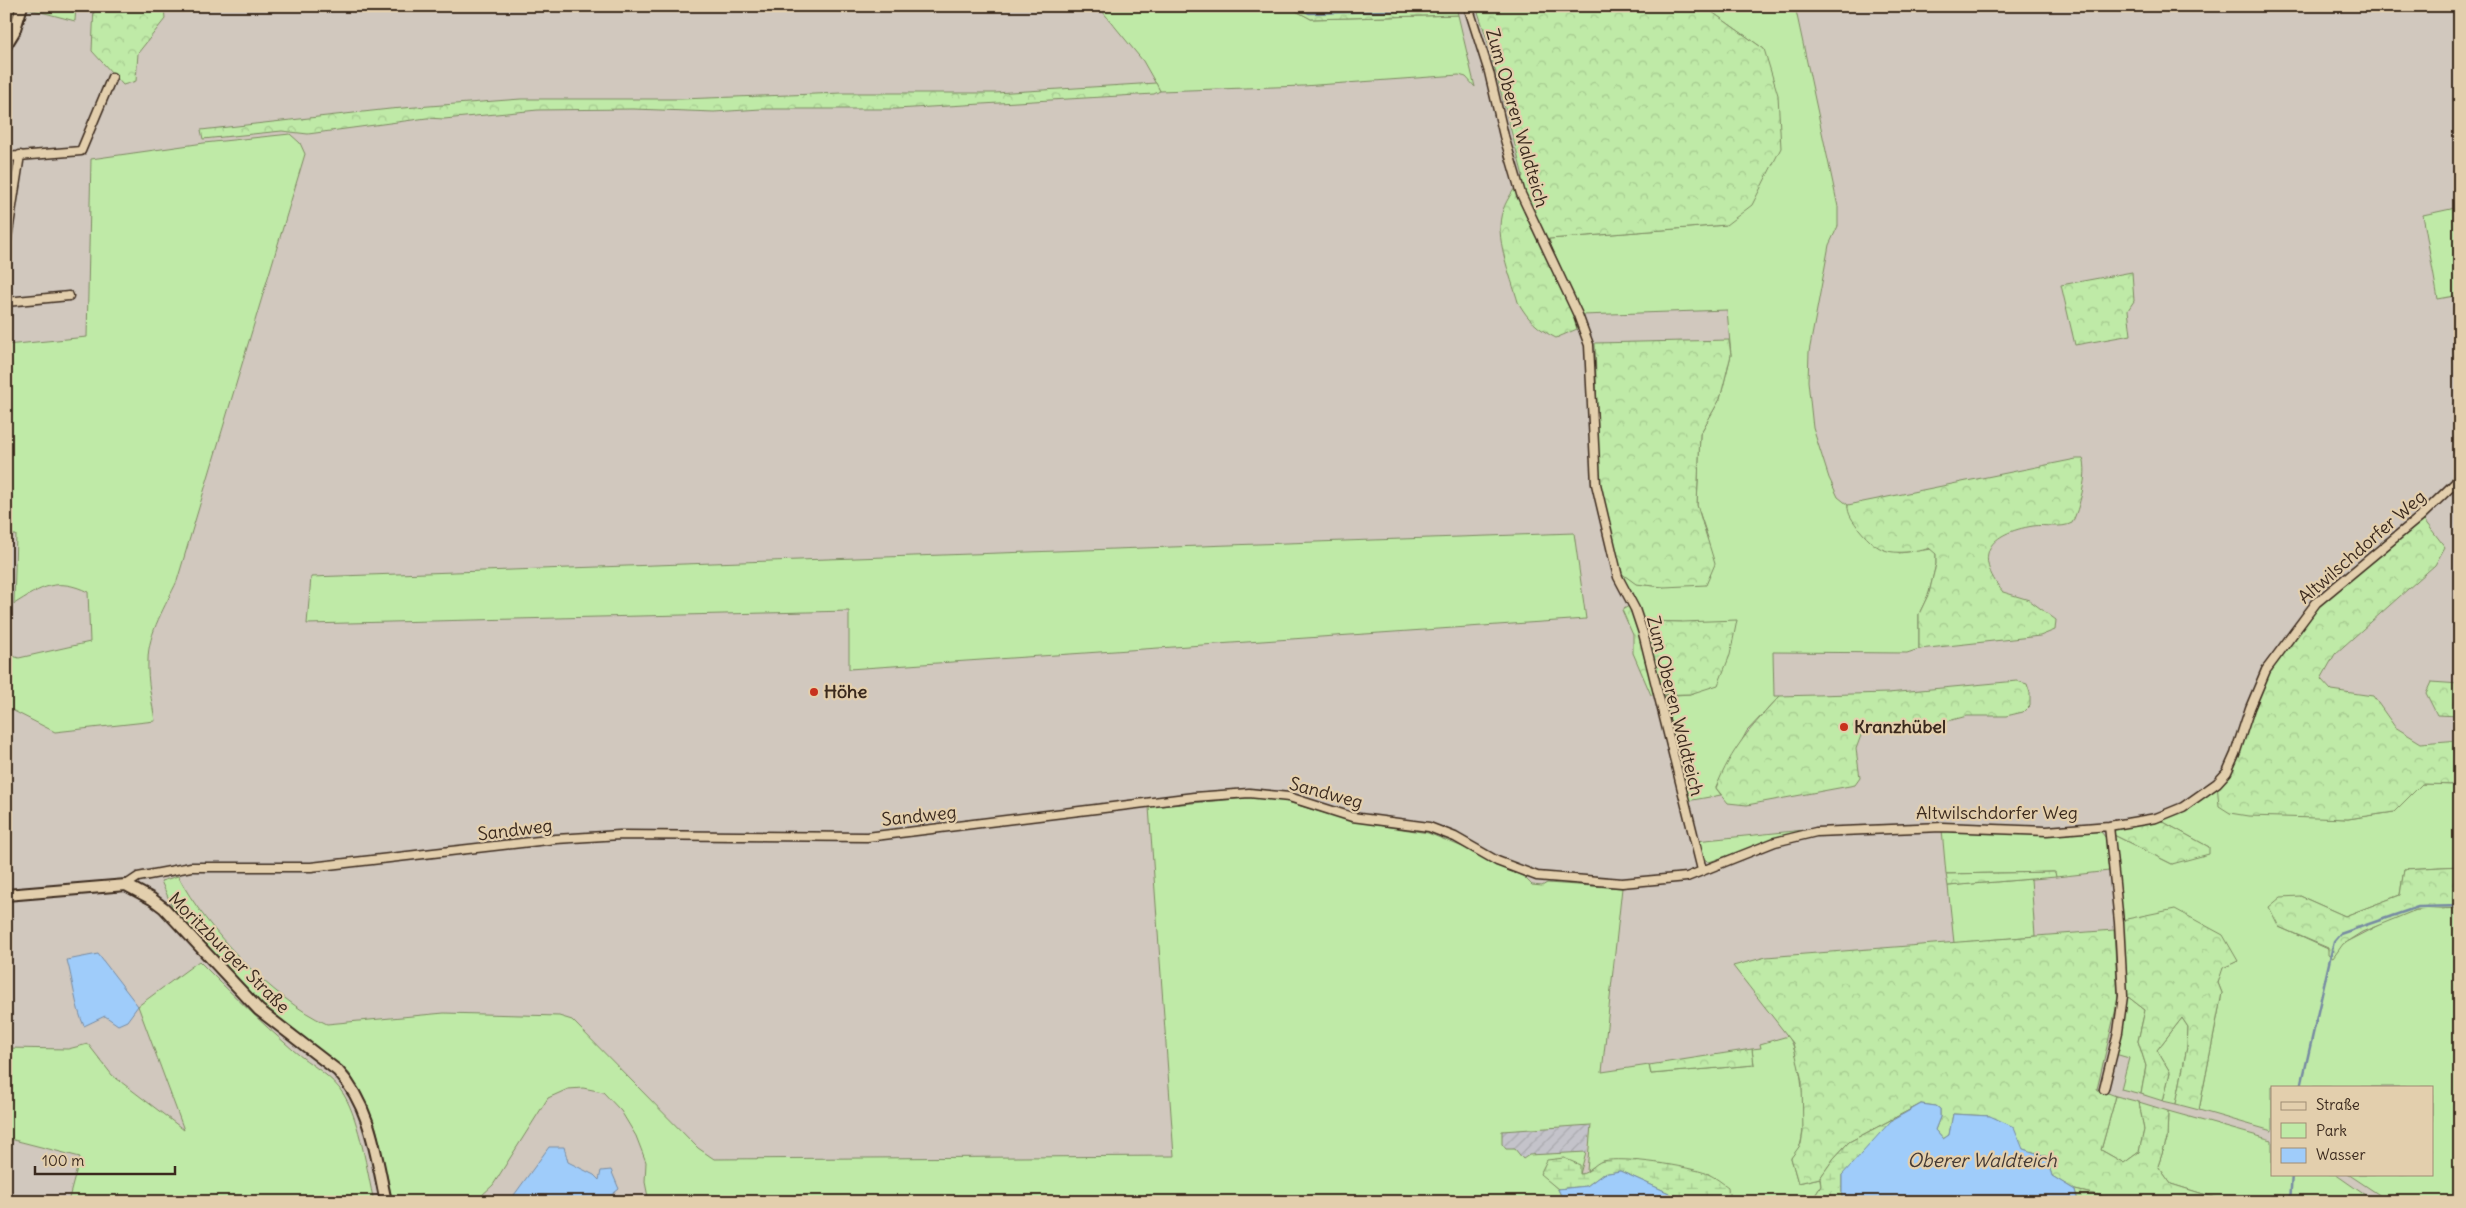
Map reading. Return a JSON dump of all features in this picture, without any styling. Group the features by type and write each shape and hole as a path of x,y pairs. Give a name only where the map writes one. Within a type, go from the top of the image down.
{"street":[{"path":"6,45 14,32 22,6"},
{"name":"Zum Oberen Waldteich","path":"1469,8 1489,72 1521,194 1578,315 1589,345 1596,484 1618,577 1635,609 1643,633 1702,870"},
{"path":"6,157 81,151 112,77"},
{"path":"6,245 20,155"},
{"path":"6,302 69,296"},
{"name":"Altwilschdorfer Weg","path":"1702,870 1774,842 1816,832 1942,827 2047,831 2109,826 2156,818 2183,807 2217,783 2226,772 2236,754 2250,708 2266,670 2316,603 2421,516 2455,484 2460,475"},
{"name":"Sandweg","path":"126,886 138,877 191,867 311,867 556,839 620,836 867,837 1194,797 1249,793 1289,797 1352,817 1429,827 1455,837 1497,861 1537,876 1637,883 1687,877 1702,870"},
{"path":"2104,1088 2118,1032 2122,996 2119,922 2109,826"},
{"name":"Moritzburger Straße","path":"6,895 126,886 152,898 164,908 259,1010 338,1071 348,1082 357,1096 369,1125 386,1202"}],"shaded area":[{"path":"1591,1125 1587,1152 1529,1155 1523,1159 1518,1153 1506,1149 1502,1144 1502,1131"}],"green space":[{"path":"6,6 18,6 6,37"},
{"path":"26,6 76,6 75,21 26,8"},
{"path":"94,6 164,6 165,19 138,53 136,81 123,85 92,51"},
{"path":"1098,6 1287,6 1311,19 1458,15 1475,87 1466,77 1459,75 1303,86 1160,91 1143,61"},
{"path":"1287,6 1456,6 1458,15 1311,19"},
{"path":"1476,6 1733,6 1712,12 1764,49 1778,95 1781,148 1752,205 1726,225 1549,239 1577,329 1556,338 1534,323 1518,302 1504,256 1500,220 1507,201 1523,176 1487,39"},
{"path":"1733,6 1795,6 1838,207 1838,226 1829,245 1809,352 1808,381 1813,428 1829,478 1838,497 1848,505 1848,508 1899,553 1932,549 1936,554 1936,564 1929,593 1919,614 1919,649 1907,653 1773,652 1774,696 1780,696 1747,731 1716,788 1721,795 1687,801 1661,696 1690,694 1682,622 1644,621 1621,573 1637,584 1664,587 1708,538 1697,505 1700,434 1720,399 1731,355 1727,310 1582,315 1548,239 1726,225 1764,49 1712,12"},
{"path":"1156,83 1160,91 1154,94 896,109 761,109 714,112 633,109 538,110 444,119 427,118 308,134 282,131 203,139 201,130 390,109 521,99 681,99 842,93 995,93"},
{"path":"290,134 300,143 305,154 177,581 158,619 151,640 148,676 155,721 55,732 6,707 6,654 19,658 90,642 88,592 67,585 50,586 14,604 16,535 6,535 6,345 87,337 91,159 204,143"},
{"path":"2460,207 2460,295 2438,299 2423,215"},
{"path":"2132,272 2134,301 2128,310 2131,335 2075,345 2061,285"},
{"path":"1729,340 1731,355 1720,399 1700,434 1697,505 1715,564 1706,585 1664,587 1636,584 1621,573 1599,483 1595,343"},
{"path":"2083,459 2085,473 2078,509 2072,523 2063,526 2033,526 2018,529 1996,540 1990,547 1988,556 1989,567 1994,579 2003,592 2029,600 2056,620 2055,630 2040,636 1919,649 1919,614 1929,593 1936,564 1936,554 1929,548 1920,551 1891,552 1879,548 1869,540 1853,521 1848,505"},
{"path":"2421,516 2445,547 2435,565 2335,654 2321,679 2331,690 2373,696 2395,727 2421,743 2460,740 2460,785 2422,784 2394,812 2348,819 2248,816 2230,813 2219,806 2217,783 2227,772 2266,670 2316,603"},
{"path":"1574,533 1586,619 849,669 849,611 307,624 311,577"},
{"path":"1629,606 1644,621 1737,620 1730,655 1718,685 1690,694 1651,695 1633,653 1633,635 1622,610"},
{"path":"2017,681 2027,684 2030,693 2030,705 2023,712 2006,716 1967,716 1918,729 1900,730 1882,727 1863,730 1856,749 1860,778 1855,785 1747,805 1728,803 1716,788 1735,750 1780,696 1888,693"},
{"path":"2431,682 2460,684 2460,716 2437,715 2426,693"},
{"path":"2217,783 2230,813 2348,819 2394,812 2422,784 2460,785 2460,866 2404,869 2400,895 2345,916 2300,896 2279,927 2328,949 2406,913 2422,909 2460,908 2460,1202 2390,1202 2351,1176 2434,1176 2434,1086 2271,1086 2271,1131 2199,1110 2222,993 2218,983 2222,968 2238,961 2122,920 2114,835 2172,864 2209,847 2156,818 2183,807"},
{"path":"1259,797 1281,800 1351,821 1428,833 1475,852 1524,877 1532,885 1542,886 1547,883 1622,888 1602,1072 1649,1065 1651,1074 1754,1065 1752,1049 1761,1048 1760,1044 1788,1036 1797,1057 1803,1103 1801,1142 1791,1158 1798,1183 1820,1178 1821,1186 1811,1202 1729,1202 1729,1193 1709,1174 1656,1163 1602,1161 1587,1171 1591,1125 1502,1131 1502,1144 1506,1149 1515,1149 1523,1159 1529,1155 1586,1152 1580,1174 1540,1173 1558,1189 1564,1202 649,1202 645,1182 646,1162 636,1136 621,1111 603,1092 583,1088 568,1089 548,1098 493,1185 472,1202 393,1202 376,1128 362,1094 349,1073 261,1003 174,911 161,881 178,876 205,918 242,960 285,998 306,1013 327,1024 444,1013 559,1016 572,1020 698,1148 714,1159 1174,1156 1149,807"},
{"path":"2156,818 2209,847 2209,854 2172,864 2114,835 2113,826"},
{"path":"1804,830 1709,862 1701,857 1696,841"},
{"path":"1942,830 2047,835 2094,830 2101,832 2106,838 2109,871 2056,877 2054,872 1946,874"},
{"path":"2460,866 2460,908 2416,910 2362,932 2343,944 2333,958 2328,955 2328,948 2279,927 2269,907 2281,897 2300,896 2345,916 2400,895 2404,869"},
{"path":"2055,872 2056,877 1948,886 1946,874"},
{"path":"2031,879 2035,936 1954,943 1948,886"},
{"path":"2175,909 2223,935 2238,961 2223,968 2218,983 2222,993 2199,1110 2176,1104 2187,1047 2188,1027 2182,1018 2157,1050 2170,1072 2163,1101 2141,1094 2146,1066 2138,1041 2145,1010 2127,996 2122,920"},
{"path":"2114,930 2118,1000 2097,1089 2116,1096 2101,1150 2124,1163 2139,1152 2144,1130 2139,1102 2168,1111 2167,1139 2158,1166 2171,1184 2229,1202 2110,1202 2106,1197 2075,1190 2052,1176 2046,1156 2023,1149 1990,1116 1953,1114 1949,1135 1943,1139 1935,1130 1940,1117 1921,1104 1849,1142 1834,1158 1820,1178 1798,1183 1791,1158 1801,1144 1803,1132 1802,1081 1793,1043 1733,966 1766,957"},
{"path":"199,961 269,1028 339,1088 350,1106 354,1119 374,1202 68,1202 80,1157 6,1138 6,1048 68,1049 88,1044 112,1075 184,1130 138,1006"},
{"path":"2127,996 2145,1010 2138,1041 2146,1066 2141,1094 2121,1089 2129,1058 2115,1054 2123,1026"},
{"path":"2182,1018 2188,1027 2187,1047 2176,1104 2163,1101 2170,1072 2157,1050"},
{"path":"1752,1049 1754,1065 1651,1074 1649,1065"},
{"path":"2116,1096 2139,1102 2144,1130 2139,1152 2124,1163 2101,1150"},
{"path":"1921,1104 1936,1106 1940,1109 1940,1117 1842,1175 1842,1202 1811,1202 1821,1186 1820,1178 1834,1158 1849,1142"},
{"path":"2168,1111 2271,1140 2271,1176 2338,1176 2375,1202 2229,1202 2171,1184 2158,1166 2167,1139"},
{"path":"1564,1158 1580,1165 1580,1174 1583,1174 1600,1162 1612,1160 1656,1163 1699,1171 1711,1175 1728,1187 1729,1202 1679,1202 1669,1193 1620,1171 1603,1174 1587,1186 1558,1189 1540,1174 1547,1160"},
{"path":"2075,1190 2106,1197 2110,1202 2078,1202"}],"water":[{"path":"98,954 138,1006 127,1021 118,1025 105,1016 84,1026 78,1010 67,960"},
{"name":"Oberer Waldteich","path":"1921,1104 1936,1106 1940,1109 1940,1117 1935,1130 1943,1139 1949,1135 1953,1114 1990,1116 2014,1127 2023,1149 2046,1156 2052,1176 2075,1190 2078,1202 1842,1202 1842,1175 1891,1121"},
{"path":"549,1147 564,1147 568,1162 594,1175 599,1180 601,1171 611,1170 619,1189 609,1197 612,1202 509,1202"},
{"path":"1620,1171 1669,1193 1679,1202 1564,1202 1558,1189 1587,1186 1603,1174"}],"waterway":[{"path":"1295,6 1309,13 1453,9 1481,6"},
{"path":"2301,1086 2334,941 2340,934 2418,907 2460,906"},
{"path":"2290,1202 2292,1176"}],"place":[{"name":"Höhe","path":"814,692"},
{"name":"Kranzhübel","path":"1844,727"}]}
